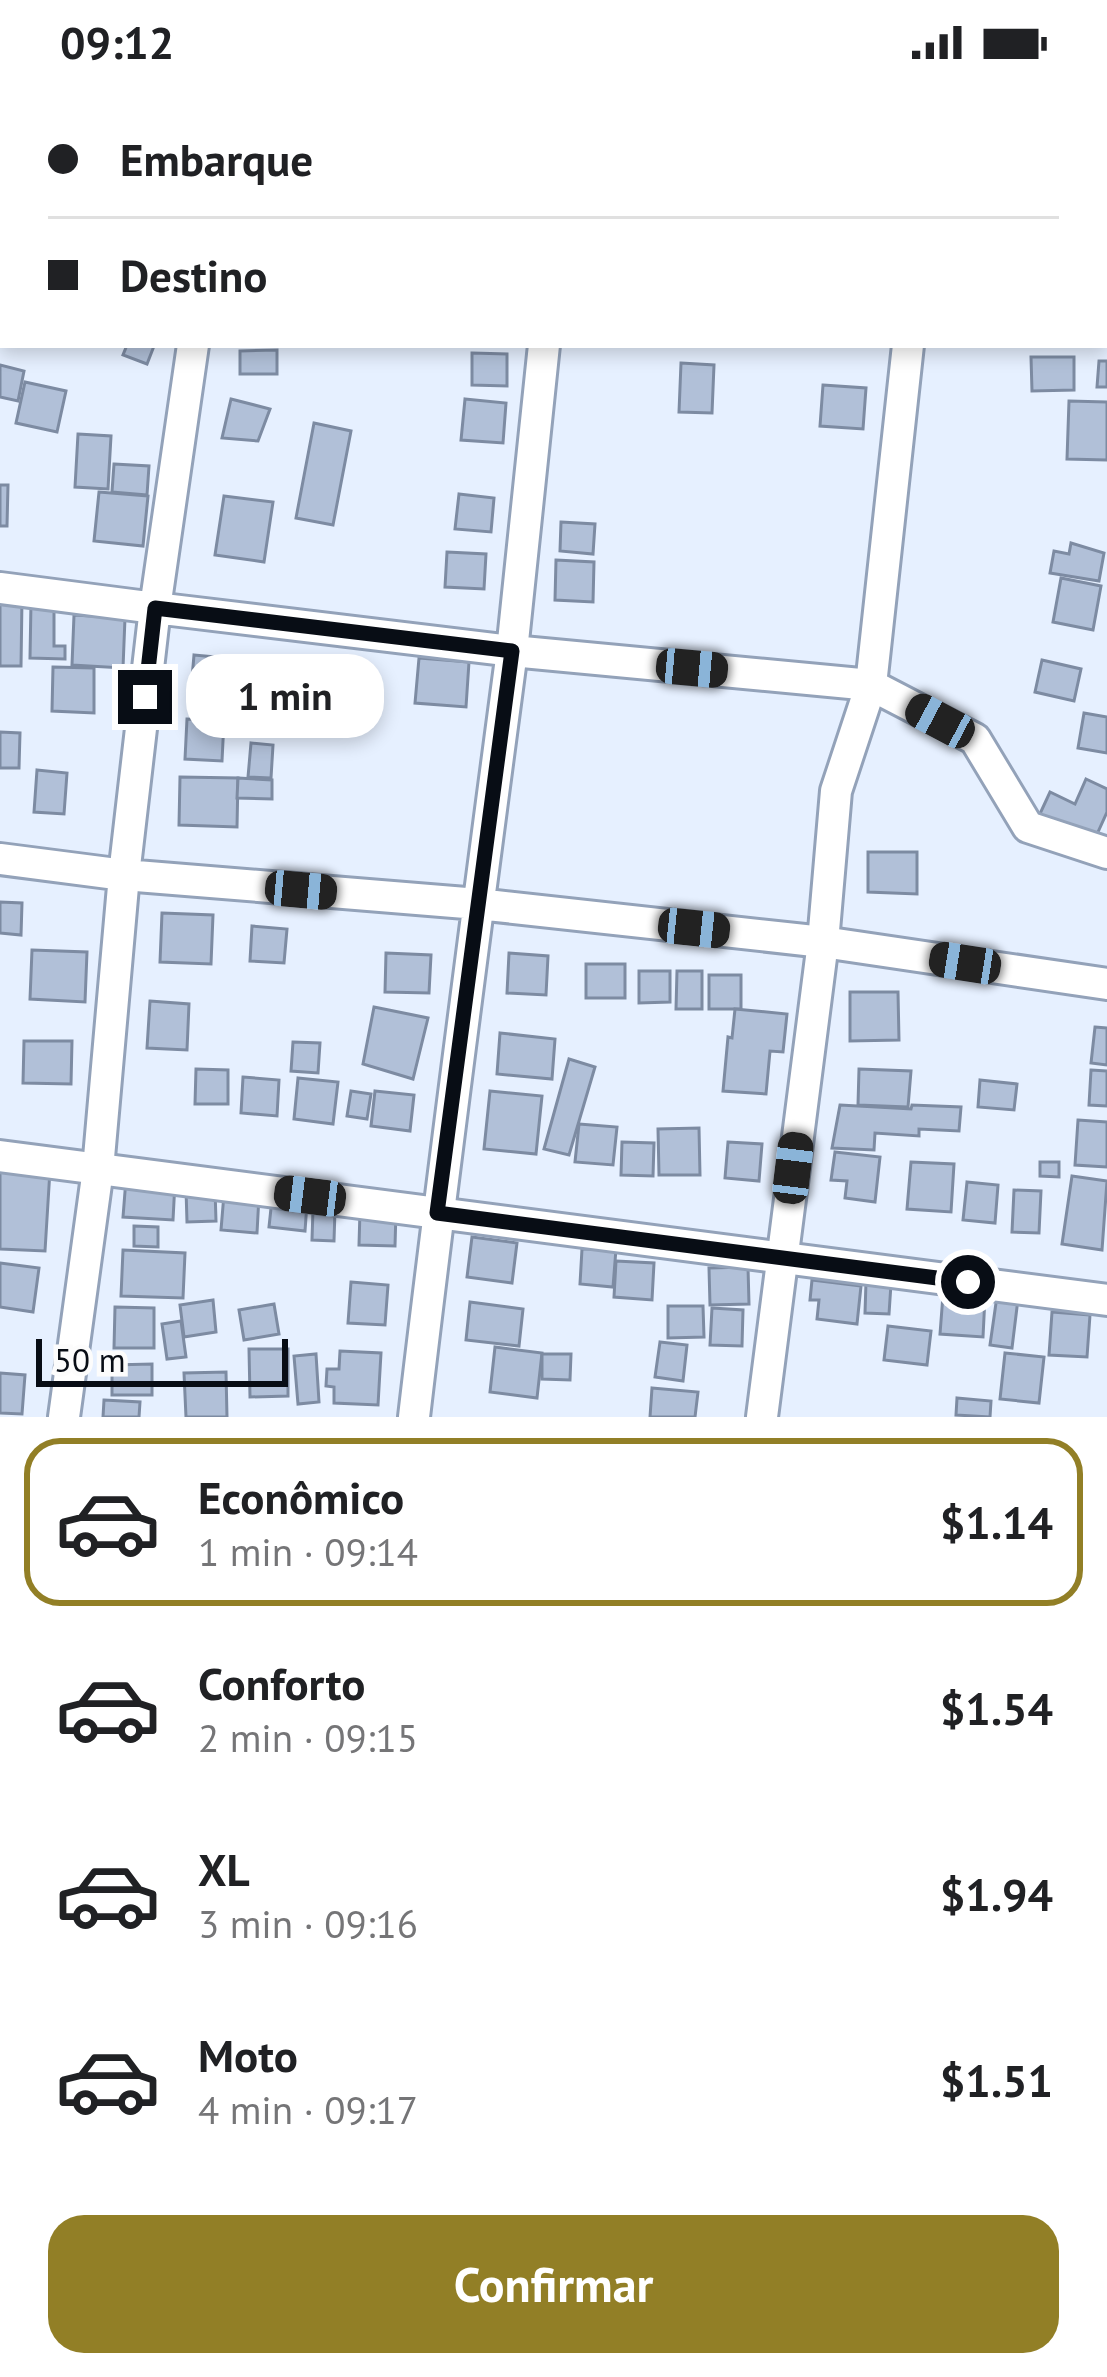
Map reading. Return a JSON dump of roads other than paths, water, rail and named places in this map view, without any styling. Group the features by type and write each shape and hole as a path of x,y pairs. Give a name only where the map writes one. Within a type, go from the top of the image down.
{"street":[{"path":"64,1417 98,1169 124,875 155,608 194,348"},
{"path":"414,1417 512,651 544,348"},
{"path":"762,1417 823,942 836,791 871,685 908,348"},
{"path":"0,588 512,651 871,685 975,740 1028,827 1107,853"},
{"path":"0,859 823,942 1107,984"},
{"path":"0,1156 1107,1300"}]}
